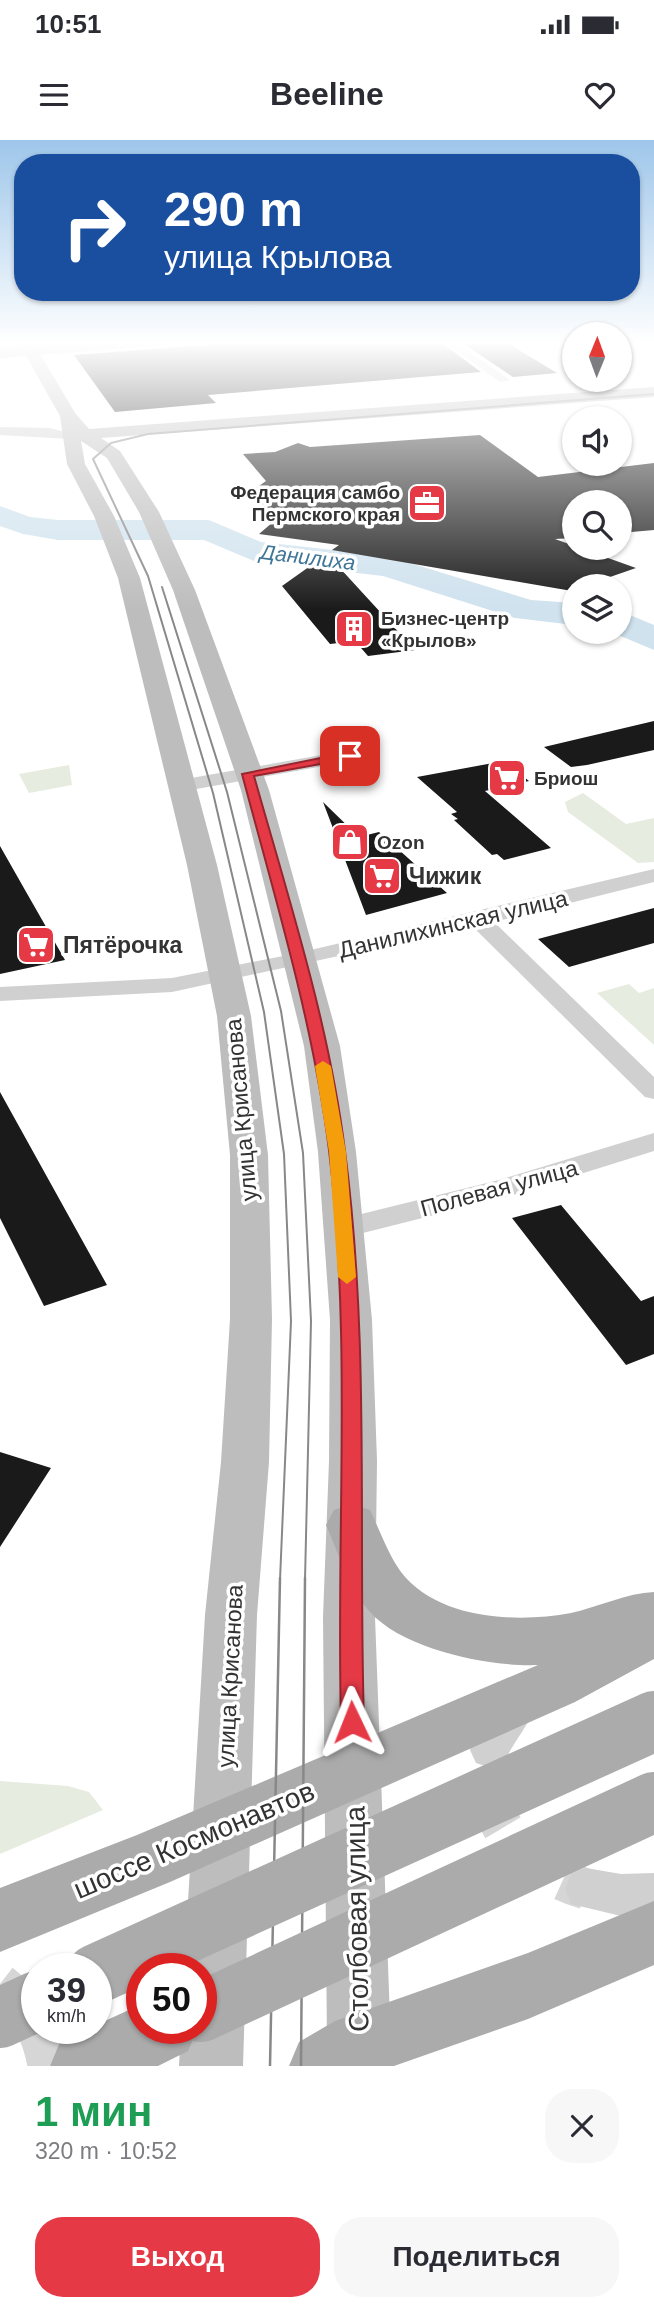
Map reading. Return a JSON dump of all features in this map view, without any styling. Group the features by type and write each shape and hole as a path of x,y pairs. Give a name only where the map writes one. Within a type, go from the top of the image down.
{"main road":[{"name":"улица Крисанова","path":"73,430 80,472 104,516 129,578 202,865 234,1016 249,1156 251,1319 245,1462 231,1615 222,1829"},
{"path":"76,439 186,430"},
{"path":"101,445 287,430"},
{"name":"улица Крисанова","path":"76,439 101,445 122,469 149,512 178,573 248,774 322,1046 337,1152 351,1320 352,1525 349,1616 354,1772"},
{"path":"352,1525 389,1596 427,1620 458,1633 499,1642 544,1643 654,1615"},
{"name":"шоссе Космонавтов","path":"0,1920 222,1829 555,1684 654,1632"},
{"path":"112,1967 654,1721"},
{"name":"Столбовая улица","path":"347,2059 354,1772"},
{"path":"217,2005 654,1802"},
{"path":"211,2066 222,1829"},
{"path":"347,2059 654,1933"},
{"path":"0,2018 21,2008"},
{"path":"84,2066 131,2044"}],"street":[{"path":"0,431 50,432 76,439"},
{"path":"180,786 350,756"},
{"name":"Данилихинская улица","path":"0,994 136,988 226,975 478,919 654,875"},
{"path":"478,919 654,1091"},
{"name":"Полевая улица","path":"343,1228 422,1210 607,1159 654,1142"},
{"path":"490,1750 495,1736 513,1712 555,1684"},
{"path":"586,1889 621,1895 654,1894"}],"shaded area":[{"path":"69,765 72,785 29,793 19,774"},
{"path":"583,793 626,824 654,818 654,862 638,863 568,812 565,802"},
{"path":"629,984 639,993 654,988 654,1045 597,993"},
{"path":"0,1781 68,1786 89,1792 103,1810 0,1854"}],"building":[{"path":"480,435 538,477 562,474 632,476 632,466 654,463 654,530 632,532 632,490 562,490 562,539 555,539 562,542 562,560 614,560 636,568 619,574 562,574 562,589 332,550 339,545 259,534 273,522 253,520 266,510 250,508 268,495 249,493 266,481 243,454 275,452 298,443 310,447"},
{"path":"327,554 415,650 368,656 355,641 330,644 282,586"},
{"path":"654,721 654,750 571,767 544,747"},
{"path":"504,761 529,781 485,791 551,848 504,860 497,854 492,855 454,820 458,819 451,814 457,812 417,777"},
{"path":"323,802 359,837 379,832 447,893 366,915"},
{"path":"0,846 25,890 65,960 0,974"},
{"path":"654,908 654,943 569,967 538,939"},
{"path":"0,1092 107,1285 44,1306 0,1218"},
{"path":"561,1205 641,1301 654,1296 654,1354 626,1365 512,1218"},
{"path":"0,1452 51,1468 0,1547"}],"waterway":[{"name":"Данилиха","path":"0,515 23,525 58,530 209,530 254,551 387,566 528,610 562,613"},
{"name":"Данилиха","path":"632,628 654,639"}],"tunnel":[{"path":"487,1790 501,1825 523,1853 551,1874 586,1889"},
{"path":"0,1984 10,1992 32,2020 42,2042 48,2066"}],"tram line":[{"path":"200,430 148,434 111,443 93,459 148,576 213,793 264,1012 284,1154 291,1321 280,1580"},
{"path":"162,587 227,792 281,1011 303,1153 311,1321 305,1580"},
{"path":"270,2066 280,1578"},
{"path":"301,2066 305,1578"}],"slow traffic":[{"path":"323,1066 337,1152 347,1277"}],"place":[{"name":"Федерация самбо Пермского края","path":"427,503"},
{"name":"Бизнес-центр «Крылов»","path":"354,629"},
{"name":"Бриош","path":"507,778"},
{"name":"Ozon","path":"350,842"},
{"name":"Чижик","path":"382,876"},
{"name":"Пятёрочка","path":"36,945"}],"route":[{"path":"350,756 248,774 255,790 322,1046 337,1152 351,1320 353,1461 349,1616 352,1722"}]}
